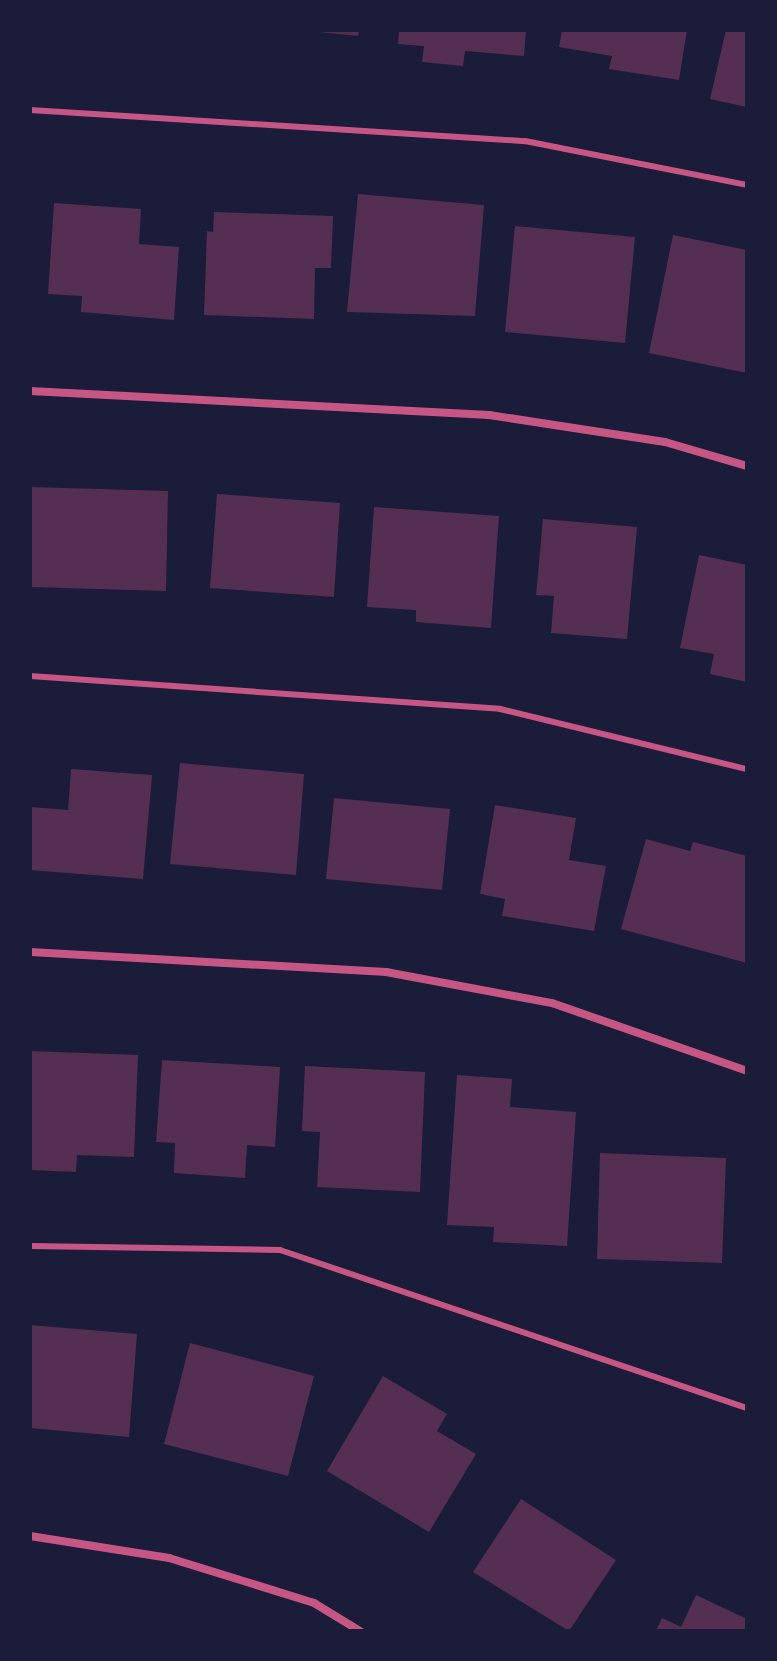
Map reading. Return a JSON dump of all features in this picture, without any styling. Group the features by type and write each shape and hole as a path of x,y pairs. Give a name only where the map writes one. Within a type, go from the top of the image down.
{"street":[{"path":"30,391 489,415 665,442 747,466"},
{"path":"30,952 386,972 552,1003 747,1071"},
{"path":"30,1536 169,1558 314,1603 360,1631"}],"lane":[{"path":"30,110 525,141 747,185"},
{"path":"30,676 500,709 747,769"},
{"path":"30,1246 280,1250 747,1408"}],"building":[{"path":"300,30 359,30 358,36"},
{"path":"399,30 526,30 524,56 465,51 463,66 422,62 424,46 398,44"},
{"path":"562,30 687,30 679,80 609,69 612,56 559,47"},
{"path":"726,30 747,30 747,107 710,99"},
{"path":"358,194 484,205 475,316 347,312"},
{"path":"54,203 141,209 139,244 179,247 174,320 81,312 82,296 48,294"},
{"path":"214,212 333,216 331,268 315,268 314,319 204,315 207,231 213,232"},
{"path":"515,226 635,237 625,343 505,332"},
{"path":"673,235 747,250 747,373 649,353"},
{"path":"30,487 168,491 166,591 30,587"},
{"path":"217,494 340,503 334,597 210,588"},
{"path":"374,507 499,516 491,628 416,622 416,610 367,607"},
{"path":"543,519 637,527 627,639 551,633 554,596 536,595"},
{"path":"699,555 747,565 747,682 710,674 714,654 680,648"},
{"path":"180,763 304,774 296,875 170,864"},
{"path":"71,769 152,775 143,879 30,870 31,807 68,810"},
{"path":"334,798 450,809 442,890 326,879"},
{"path":"495,805 576,818 569,860 606,866 594,931 502,916 505,899 480,894"},
{"path":"646,839 690,851 693,842 747,856 747,963 621,929"},
{"path":"30,1051 138,1055 134,1157 77,1155 76,1172 30,1170"},
{"path":"162,1060 280,1067 275,1147 247,1145 245,1178 174,1173 175,1143 156,1142"},
{"path":"305,1066 425,1072 420,1192 317,1187 320,1132 302,1131"},
{"path":"457,1075 512,1079 510,1107 576,1112 567,1246 493,1242 494,1227 447,1225"},
{"path":"600,1153 726,1158 722,1263 597,1259"},
{"path":"30,1325 137,1334 129,1437 30,1428"},
{"path":"190,1343 314,1376 288,1476 164,1444"},
{"path":"383,1376 447,1414 437,1431 476,1454 429,1532 327,1471"},
{"path":"521,1499 616,1560 569,1631 473,1572"},
{"path":"696,1595 747,1619 747,1631 656,1631 662,1618 681,1627"}]}
